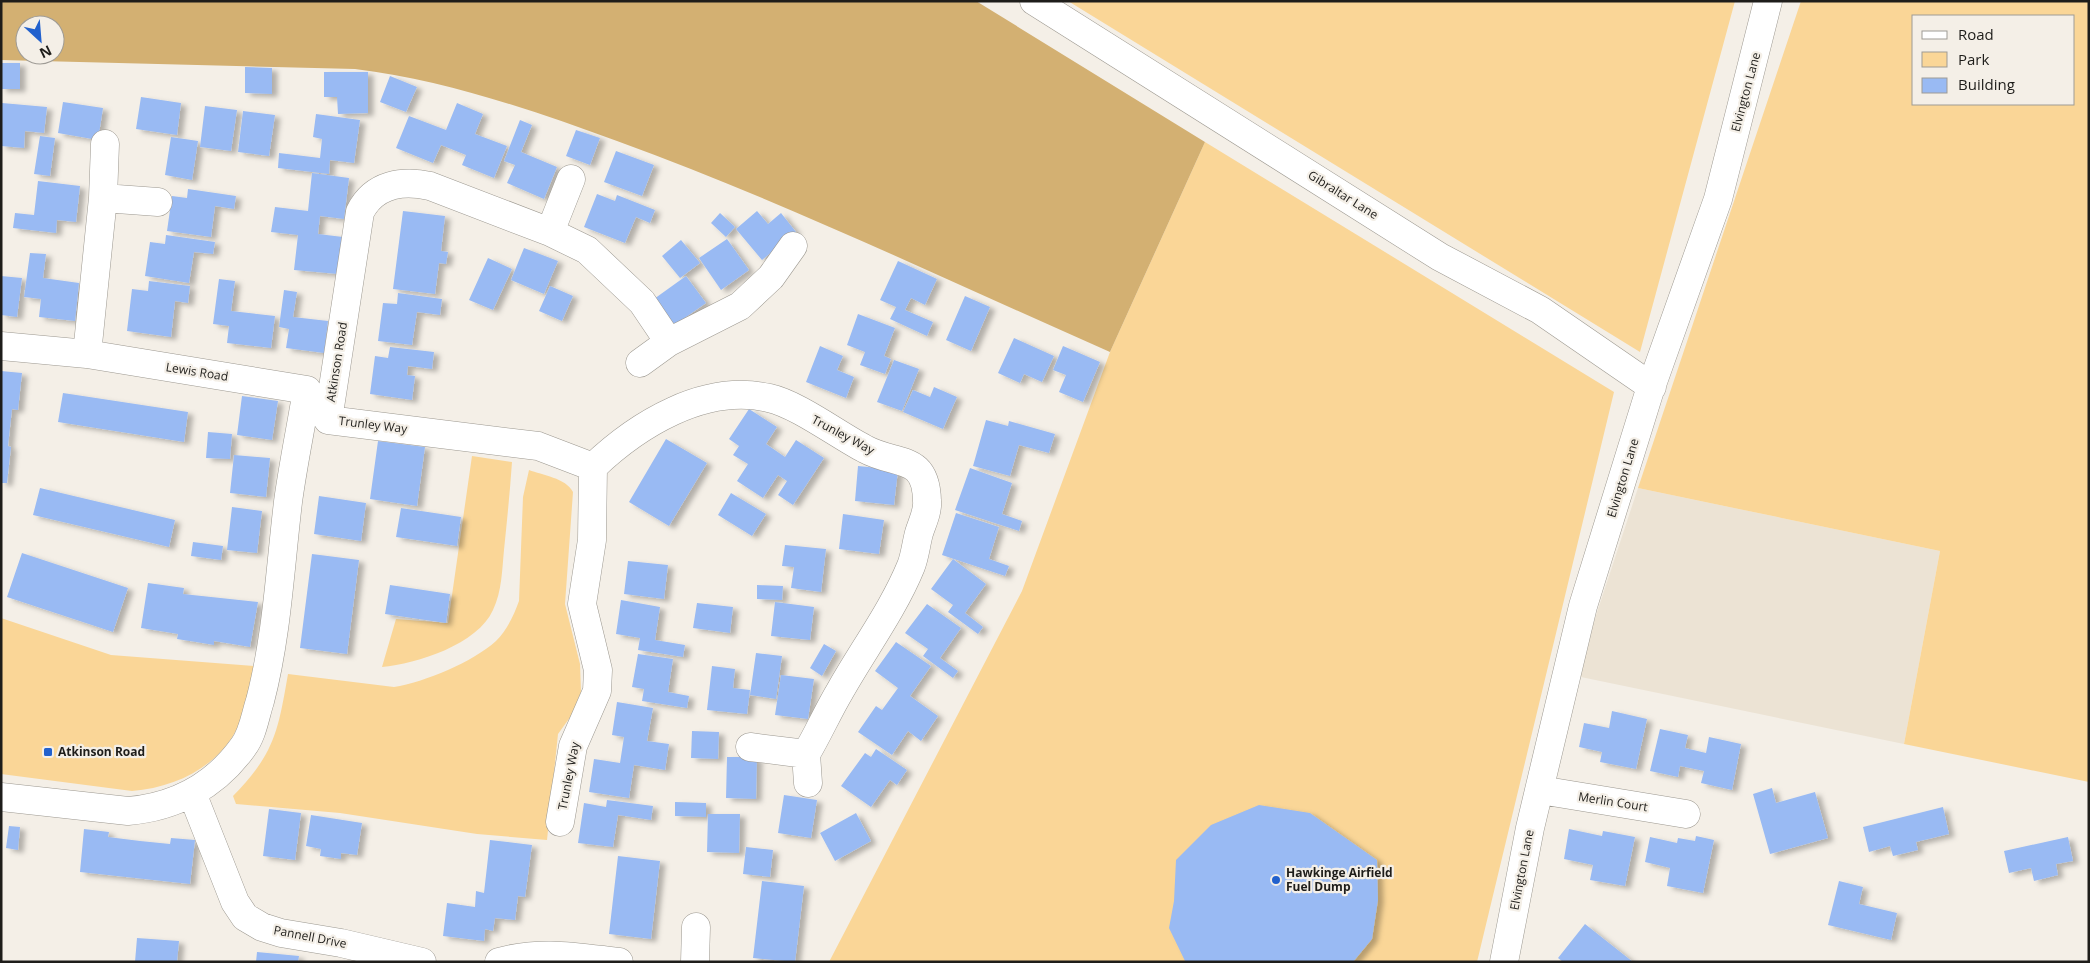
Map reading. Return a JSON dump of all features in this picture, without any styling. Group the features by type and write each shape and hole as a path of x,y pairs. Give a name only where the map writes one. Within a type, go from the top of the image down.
{"street":[{"name":"Gibraltar Lane","path":"1034,1 1440,257 1540,310 1652,387"},
{"name":"Elvington Lane","path":"1504,962 1530,828 1584,606 1652,387 1718,199 1768,1"},
{"path":"87,354 104,198 105,144"},
{"path":"550,232 572,179"},
{"name":"Atkinson Road","path":"328,420 360,212 369,197 396,184 414,182 430,186 550,232 587,250 642,302 669,342"},
{"path":"104,198 158,202"},
{"path":"640,363 669,342 740,306 766,282 793,246"},
{"name":"Lewis Road","path":"1,346 87,354 307,390"},
{"name":"Atkinson Road","path":"307,390 328,420"},
{"name":"Atkinson Road","path":"1,797 128,812 160,806 204,787 224,770 244,746 252,730 271,660 289,500 307,390"},
{"name":"Trunley Way","path":"560,822 572,746 596,691 598,670 582,604 592,540 593,467 614,447 634,433 680,409 701,401 743,396 769,398 786,405 866,450 914,466 923,476 927,500 926,512 911,565 806,754"},
{"name":"Trunley Way","path":"328,420 538,446 593,467"},
{"path":"750,747 806,754 808,783"},
{"name":"Merlin Court","path":"1540,790 1686,814"},
{"name":"Pannell Drive","path":"192,793 235,902 245,916 262,927 281,933 358,946 422,962"},
{"path":"695,962 696,927"},
{"path":"499,962 518,956 543,953 619,962"}],"shaded area":[{"path":"1,1 976,1 1205,142 1110,352 865,242 680,165 585,129 455,88 355,69 65,62 65,15 15,15 15,60 1,60"},
{"path":"1638,488 1940,551 1904,744 1576,676"}],"green space":[{"path":"1068,1 1735,1 1640,352"},
{"path":"1801,1 2089,1 2089,782 1904,744 1940,551 1638,488"},
{"path":"1205,142 1614,392 1477,962 829,962 1022,591 1110,352"},
{"path":"472,456 512,462 501,580 493,610 474,633 461,642 429,657 382,667 396,619 448,623"},
{"path":"529,470 565,483 573,492 565,604 580,664 581,692 571,716 558,734 547,840 477,834 340,813 236,804 233,796 258,767 272,740 281,711 288,674 394,687 420,681 448,670 475,656 500,637 510,622 519,601 523,497"},
{"path":"1,618 111,655 254,666 243,715 225,747 213,759 199,770 184,778 150,789 132,791 1,774"}],"building":[{"path":"1,63 20,65 20,89 1,89"},
{"path":"245,67 272,68 272,94 245,93"},
{"path":"324,72 368,72 368,113 338,114 337,97 324,97"},
{"path":"390,76 417,87 406,112 380,102"},
{"path":"141,97 181,103 177,135 136,129"},
{"path":"63,102 103,108 98,140 58,133"},
{"path":"2,103 47,107 44,133 25,131 24,148 1,146"},
{"path":"457,103 483,114 475,134 507,146 494,178 462,165 466,155 441,145 433,163 396,148 409,116 446,130"},
{"path":"205,106 237,110 231,151 200,147"},
{"path":"243,111 275,115 269,156 238,152"},
{"path":"316,114 360,120 354,163 330,160 329,174 278,168 279,153 320,158 322,139 313,137"},
{"path":"520,120 532,125 521,152 557,167 544,199 507,183 515,165 504,161"},
{"path":"576,130 600,138 590,165 566,156"},
{"path":"40,136 55,138 50,176 34,174"},
{"path":"171,137 198,141 192,180 165,175"},
{"path":"616,151 654,165 642,196 604,182"},
{"path":"312,173 349,178 344,219 320,216 318,234 343,237 338,274 294,270 298,235 271,232 275,207 308,211"},
{"path":"38,181 80,186 76,222 57,220 56,233 13,228 15,213 34,215"},
{"path":"188,189 236,196 234,209 215,206 211,237 167,231 172,196 187,198"},
{"path":"597,194 615,201 617,195 655,210 650,223 636,217 625,243 584,227"},
{"path":"403,211 445,216 441,251 448,252 446,264 439,263 435,294 393,289"},
{"path":"757,211 768,224 781,213 796,232 762,260 736,229"},
{"path":"720,213 735,227 726,237 711,223"},
{"path":"166,235 215,242 213,254 194,252 189,283 145,276 150,242 165,244"},
{"path":"727,239 749,270 721,290 699,258"},
{"path":"681,240 700,263 680,278 662,256"},
{"path":"524,248 558,261 544,294 511,280"},
{"path":"30,253 46,254 43,278 79,283 75,321 39,317 41,299 24,297"},
{"path":"488,258 512,269 493,310 469,300"},
{"path":"898,261 937,279 925,305 911,298 905,310 933,322 927,336 890,319 896,307 880,300"},
{"path":"1,276 22,278 17,317 1,315"},
{"path":"686,276 706,303 673,326 654,299"},
{"path":"219,279 235,281 231,311 275,316 271,348 227,343 229,326 213,324"},
{"path":"149,281 190,286 188,303 175,301 171,337 127,331 132,289 148,291"},
{"path":"550,286 573,296 562,321 539,311"},
{"path":"284,290 297,292 293,317 328,321 324,353 286,348 289,329 279,327"},
{"path":"398,293 442,299 440,315 417,312 412,345 378,341 383,303 397,304"},
{"path":"965,296 990,307 971,351 946,340"},
{"path":"858,314 895,328 884,356 891,359 885,374 860,365 865,352 847,345"},
{"path":"1014,338 1054,356 1042,382 1024,374 1020,383 998,373"},
{"path":"820,346 843,356 837,370 854,377 846,398 806,382"},
{"path":"1063,346 1100,362 1083,402 1059,392 1066,375 1053,370"},
{"path":"390,347 434,352 432,369 408,366 407,375 415,376 412,400 370,394 375,356 388,358"},
{"path":"894,360 919,369 902,411 877,402"},
{"path":"1,371 22,373 18,410 12,409 8,446 11,447 7,483 1,483"},
{"path":"934,387 957,397 943,429 903,412 913,390 930,397"},
{"path":"63,393 188,412 184,442 58,422"},
{"path":"242,396 278,401 272,440 237,435"},
{"path":"749,409 777,427 766,444 785,457 796,440 824,458 793,505 778,495 787,481 778,475 763,498 737,481 748,464 733,455 739,446 729,439"},
{"path":"986,420 1008,426 1009,421 1055,434 1049,453 1019,445 1010,476 973,466"},
{"path":"208,432 232,434 230,459 206,458"},
{"path":"666,439 707,463 669,526 629,502"},
{"path":"378,441 425,447 417,506 370,499"},
{"path":"234,455 270,458 266,497 230,493"},
{"path":"858,466 898,470 894,505 855,501"},
{"path":"970,468 1012,483 1002,514 1022,521 1019,531 955,510"},
{"path":"40,488 175,520 169,547 33,515"},
{"path":"731,493 766,514 752,536 718,515"},
{"path":"319,496 366,503 361,541 314,534"},
{"path":"232,507 262,511 257,553 227,550"},
{"path":"401,508 461,517 457,546 396,537"},
{"path":"956,513 999,527 989,559 1009,566 1005,576 942,555"},
{"path":"843,514 884,520 879,554 839,549"},
{"path":"193,542 223,546 221,560 191,556"},
{"path":"785,545 826,549 821,592 791,588 794,567 782,566"},
{"path":"22,553 128,588 113,632 7,597"},
{"path":"312,554 359,560 347,654 300,648"},
{"path":"953,559 986,584 965,613 983,627 978,634 948,612 953,605 931,589"},
{"path":"628,561 668,565 664,599 624,594"},
{"path":"148,583 184,588 183,594 258,602 250,647 214,641 214,645 177,639 178,634 141,628"},
{"path":"390,585 450,594 446,623 385,614"},
{"path":"757,585 783,586 782,600 757,599"},
{"path":"621,600 660,607 655,640 685,645 683,657 638,650 640,638 616,634"},
{"path":"775,602 814,607 810,640 771,636"},
{"path":"697,603 733,607 730,633 693,628"},
{"path":"927,604 961,628 940,658 958,671 953,678 923,656 928,649 905,633"},
{"path":"896,642 931,666 910,696 938,716 921,741 908,731 892,755 858,732 876,706 882,710 898,688 875,671"},
{"path":"824,644 836,651 822,676 810,668"},
{"path":"756,653 782,656 776,699 750,695"},
{"path":"638,654 673,659 668,692 689,696 687,708 642,701 644,689 632,687"},
{"path":"712,666 735,669 733,688 750,690 747,714 707,710"},
{"path":"781,675 814,679 808,719 775,715"},
{"path":"617,702 653,708 647,741 669,744 665,770 634,765 629,798 589,792 594,759 620,763 624,737 612,735"},
{"path":"1612,711 1647,719 1636,769 1600,762 1602,752 1579,747 1584,723 1609,728"},
{"path":"1660,729 1688,735 1685,748 1706,753 1709,737 1741,744 1732,790 1701,783 1704,771 1680,766 1678,777 1650,771"},
{"path":"692,731 719,732 718,759 691,758"},
{"path":"876,749 907,770 897,785 890,780 871,807 841,786 865,753 871,757"},
{"path":"727,757 757,757 756,799 726,798"},
{"path":"1772,788 1776,803 1815,792 1828,838 1770,854 1753,794"},
{"path":"784,795 817,800 811,838 778,833"},
{"path":"607,800 653,806 651,820 618,815 613,847 578,843 584,803 606,807"},
{"path":"675,802 706,803 706,817 675,816"},
{"name":"Hawkinge Airfield Fuel Dump","path":"1259,805 1310,813 1377,860 1378,900 1372,939 1353,962 1185,961 1169,928 1174,901 1176,860 1211,825"},
{"path":"1943,807 1949,834 1916,842 1918,850 1893,856 1890,846 1869,852 1863,827"},
{"path":"269,809 301,813 295,860 263,856"},
{"path":"856,813 871,841 835,861 820,833"},
{"path":"708,814 740,814 739,853 707,852"},
{"path":"311,815 362,823 357,855 341,853 341,859 320,856 321,849 306,846"},
{"path":"9,826 20,827 18,850 6,848"},
{"path":"84,829 109,832 108,837 170,844 171,838 195,840 190,884 80,872"},
{"path":"1569,829 1602,836 1603,831 1635,837 1625,886 1590,880 1593,865 1564,859"},
{"path":"1696,836 1714,840 1703,893 1667,886 1670,868 1645,862 1650,837 1677,843 1678,838 1695,841"},
{"path":"2068,837 2073,861 2056,864 2058,875 2034,881 2031,868 2009,873 2004,851"},
{"path":"490,840 532,845 525,897 518,896 515,920 495,918 493,931 485,929 484,941 443,936 447,903 475,907 476,891 484,893"},
{"path":"746,847 773,850 770,877 743,874"},
{"path":"618,856 660,861 651,939 609,934"},
{"path":"762,881 804,886 795,962 753,958"},
{"path":"1839,881 1863,887 1859,904 1897,913 1891,940 1828,925"},
{"path":"1585,924 1633,962 1563,962 1558,958"},
{"path":"137,938 179,941 177,962 135,962"},
{"path":"257,952 299,956 298,962 256,962"}],"place":[{"name":"Atkinson Road","path":"48,752"},
{"name":"Hawkinge Airfield Fuel Dump","path":"1276,880"}]}
